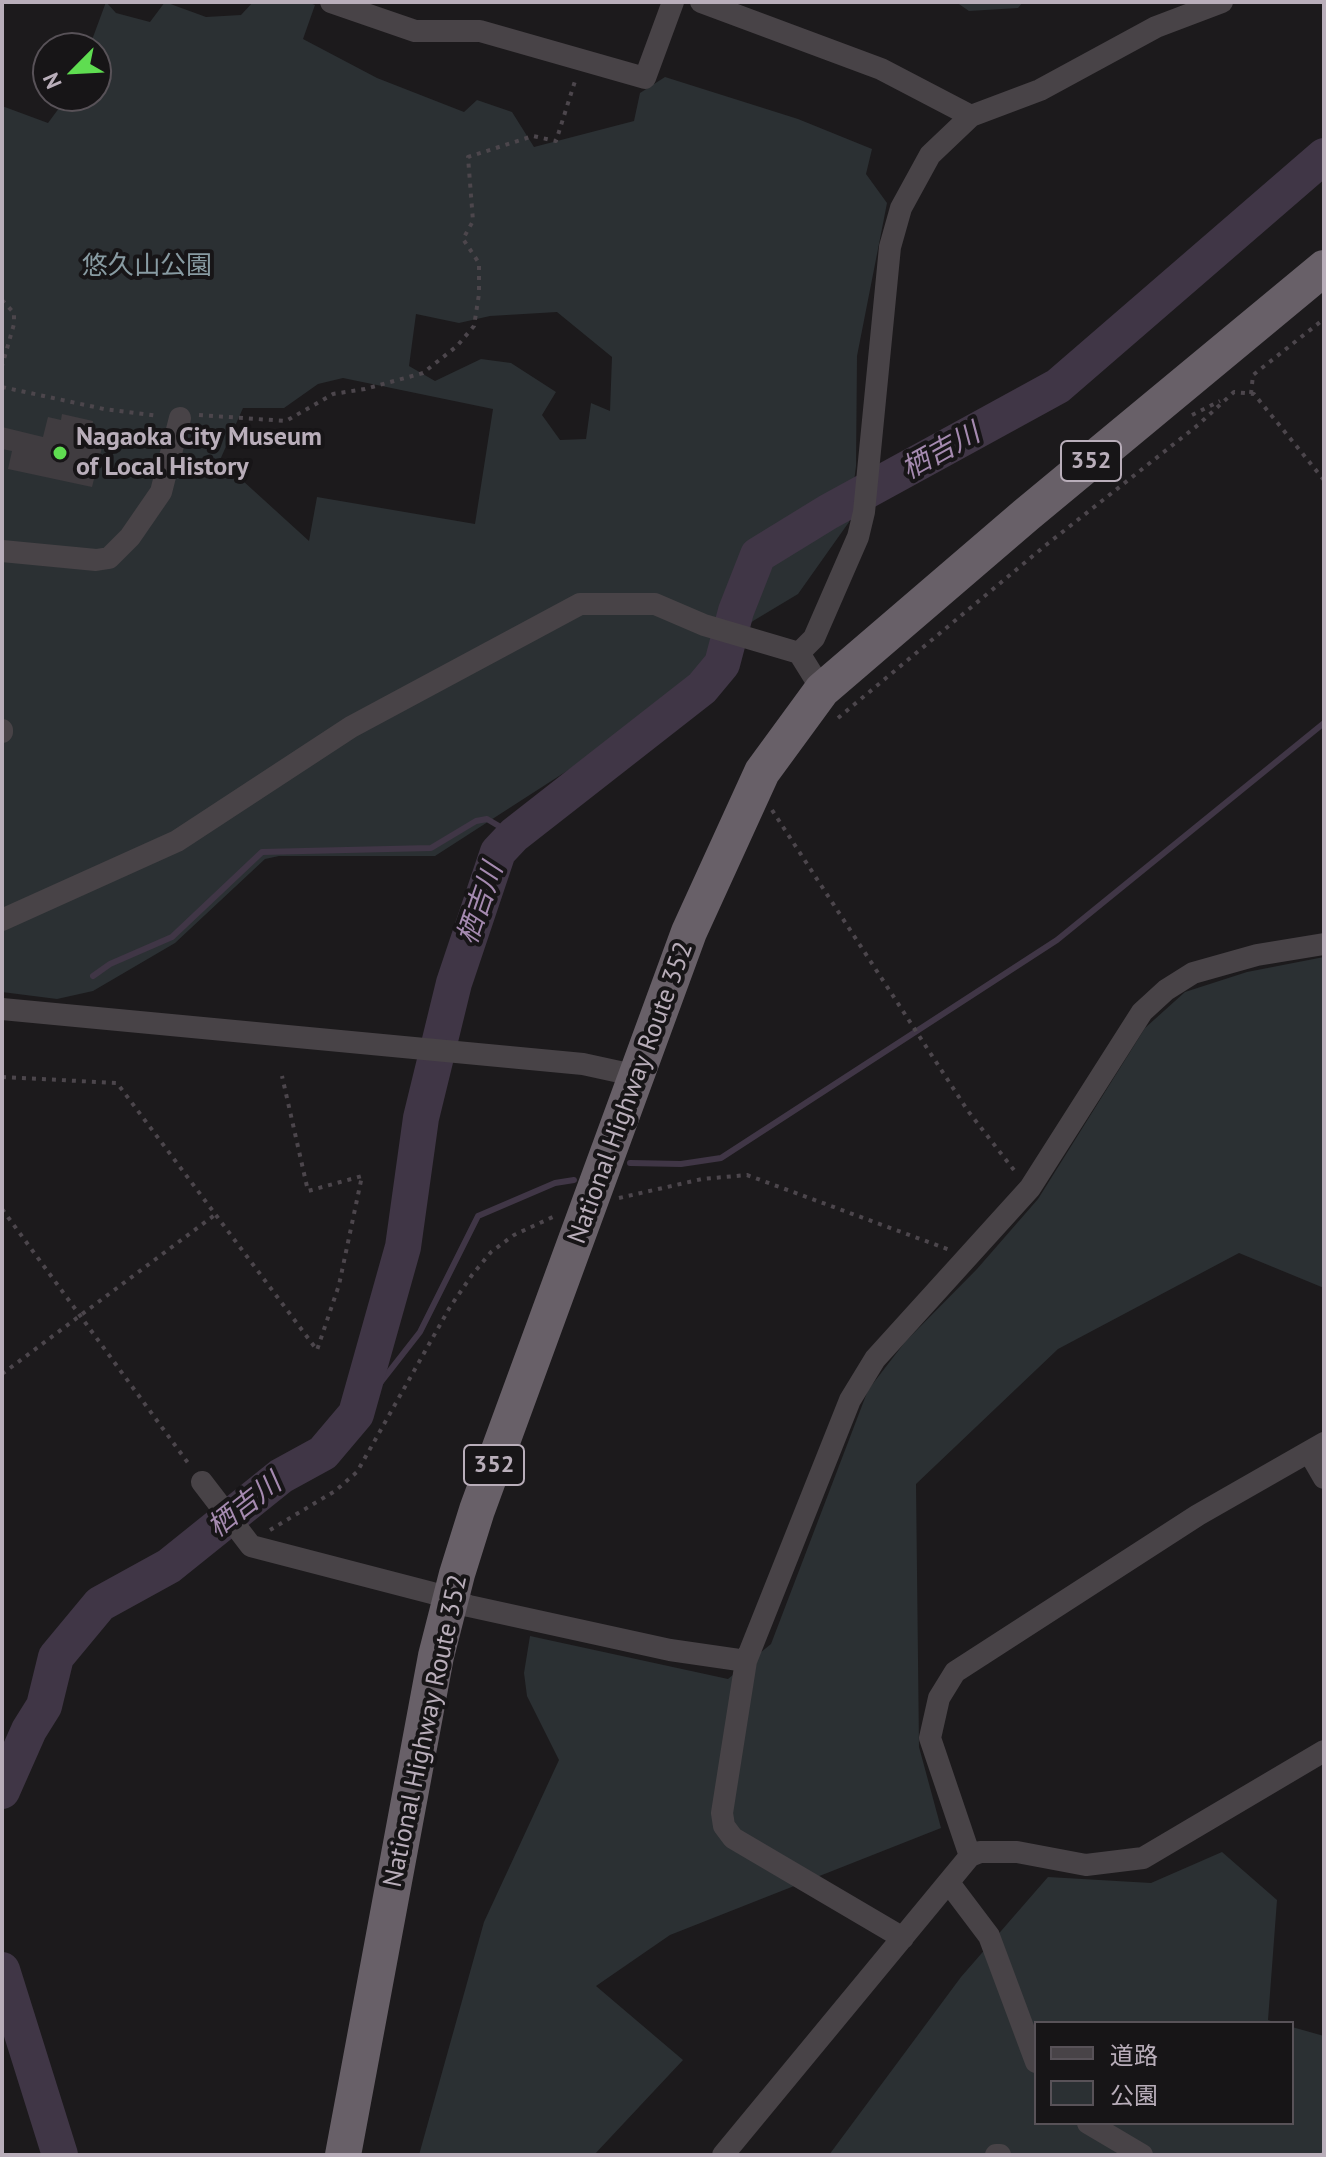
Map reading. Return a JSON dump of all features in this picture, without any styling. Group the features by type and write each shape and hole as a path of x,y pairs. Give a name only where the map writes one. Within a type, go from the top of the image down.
{"highway":[{"name":"National Highway Route 352","path":"343,2155 436,1656 477,1510 689,932 766,805 762,772 822,690 1026,515 1324,268"}],"street":[{"path":"331,2 415,31 480,31 645,78 673,2"},
{"path":"701,2 881,69 971,116"},
{"path":"799,653 814,638 858,537 864,512 867,456 890,247 901,208 930,155 971,116 1040,90 1156,27 1222,2"},
{"path":"2,551 96,560 109,558 130,537 161,492 180,418"},
{"path":"2,920 177,841 351,727 580,604 655,604 704,625 799,653 822,690"},
{"path":"903,1938 733,1838 724,1826 722,1813 746,1661 861,1376 1030,1188 1142,1012 1166,990 1193,973 1257,955 1324,944"},
{"path":"2,1009 471,1052 583,1064 638,1076"},
{"path":"970,1856 930,1738 939,1698 955,1672 1198,1515 1316,1448 1324,1478"},
{"path":"202,1482 247,1542 452,1601 670,1650 746,1661"},
{"path":"723,2155 970,1856 980,1852 1017,1852 1086,1865 1143,1858 1324,1751"},
{"path":"949,1883 989,1936 1034,2057"},
{"path":"1091,2125 1142,2155"}],"path":[{"path":"2,387 104,409 180,418 198,414 286,421 333,394 365,389 423,373 457,346 474,326 479,294 479,263 463,239 473,221 468,157 533,136 556,141 581,60"},
{"path":"2,300 14,313 14,324 2,366"},
{"path":"1251,394 1253,375 1324,319"},
{"path":"830,728 844,710 1198,425 1234,392 1251,394 1324,480"},
{"path":"766,805 968,1111 1030,1188"},
{"path":"2,1077 117,1083 317,1350 339,1285 362,1176 308,1191 282,1076"},
{"path":"247,1542 335,1491 357,1472 450,1307 491,1252 514,1235 591,1201 747,1175 793,1189 967,1257"},
{"path":"2,1209 82,1314 202,1482"},
{"path":"2,1374 216,1214"}],"green space":[{"name":"悠久山公園","path":"106,2 116,13 150,22 165,2 206,17 241,15 253,2 307,2 315,5 303,39 377,78 464,112 477,100 512,112 534,147 634,121 640,93 665,77 798,119 872,149 866,174 887,203 857,356 856,466 849,522 798,594 753,621 610,748 587,758 435,856 279,856 265,859 175,943 93,991 57,999 2,992 2,106 48,123 56,112 112,112 112,32 95,32","holes":["557,312 612,357 610,411 591,403 586,439 560,440 542,415 556,392 511,363 481,359 435,381 409,366 416,314 459,323 490,316","343,378 493,409 475,524 317,497 309,541 220,460 243,408 284,408 318,384"]},
{"path":"956,2 1023,2 1018,8 969,11"},
{"path":"1324,957 1324,1288 1239,1253 1058,1349 916,1484 919,1747 941,1828 670,1935 596,1986 683,2060 594,2155 419,2155 484,1922 559,1760 527,1696 524,1673 530,1636 728,1679 771,1644 868,1390 905,1342 977,1269 1038,1199 1145,1028 1185,992 1247,972"},
{"path":"1222,1852 1277,1900 1268,2020 1271,2021 1034,2021 1034,2125 1294,2125 1294,2028 1324,2036 1324,2155 1016,2155 993,2146 992,2155 829,2155 961,1977 1048,1877 1151,1883"}],"building":[{"name":"Nagaoka City Museum of Local History","path":"62,414 93,421 92,427 106,431 92,487 8,469 12,451 2,449 2,427 43,437 48,417 61,420"}],"waterway":[{"name":"栖吉川","path":"2,1791 29,1730 44,1706 56,1657 100,1604 169,1566 281,1476 323,1453 356,1414 403,1247 421,1118 454,983 498,852 514,835 702,688 722,664 736,611 758,555 828,512 1058,386 1324,156"},
{"path":"630,1163 681,1164 721,1158 1057,940 1324,723"},
{"path":"93,976 110,964 172,937 262,852 431,848 476,821 487,819 514,835"},
{"path":"356,1414 420,1332 478,1216 555,1183 574,1180"},
{"name":"栖吉川","path":"2,1970 60,2155"}],"place":[{"name":"Nagaoka City Museum of Local History","path":"60,453"}]}
